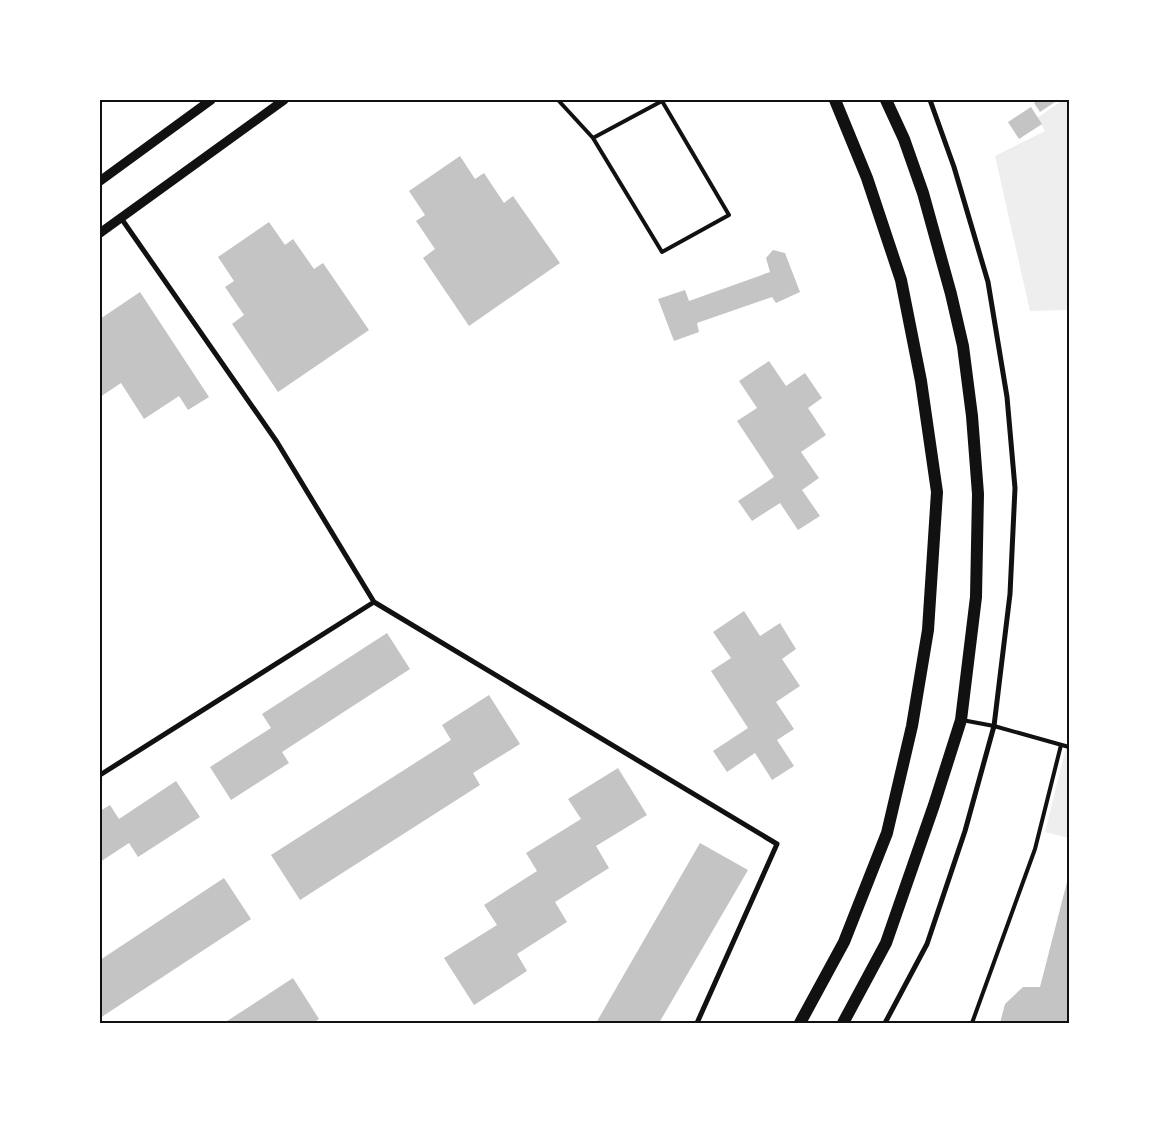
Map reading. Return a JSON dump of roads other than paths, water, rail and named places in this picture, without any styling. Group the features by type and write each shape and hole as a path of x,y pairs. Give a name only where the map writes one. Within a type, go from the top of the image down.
{"main road":[{"path":"800,1023 844,942 887,833 912,726 928,630 937,492 921,381 901,280 867,178 835,100"},
{"path":"843,1023 886,943 934,805 961,720 976,597 978,494 972,416 962,346 951,294 923,193 904,140 886,100"}],"street":[{"path":"100,181 211,100"},
{"path":"100,233 284,100"},
{"path":"885,1023 927,944 965,831 994,726 1010,594 1015,488 1007,397 988,282 954,167 930,100"},
{"path":"121,218 277,442 374,602 777,844 697,1023"},
{"path":"100,775 374,602"}],"lane":[{"path":"558,100 593,138 662,252 729,215 662,101 593,138"},
{"path":"961,720 994,726 1069,747"},
{"path":"972,1023 1035,848 1061,745"}]}
